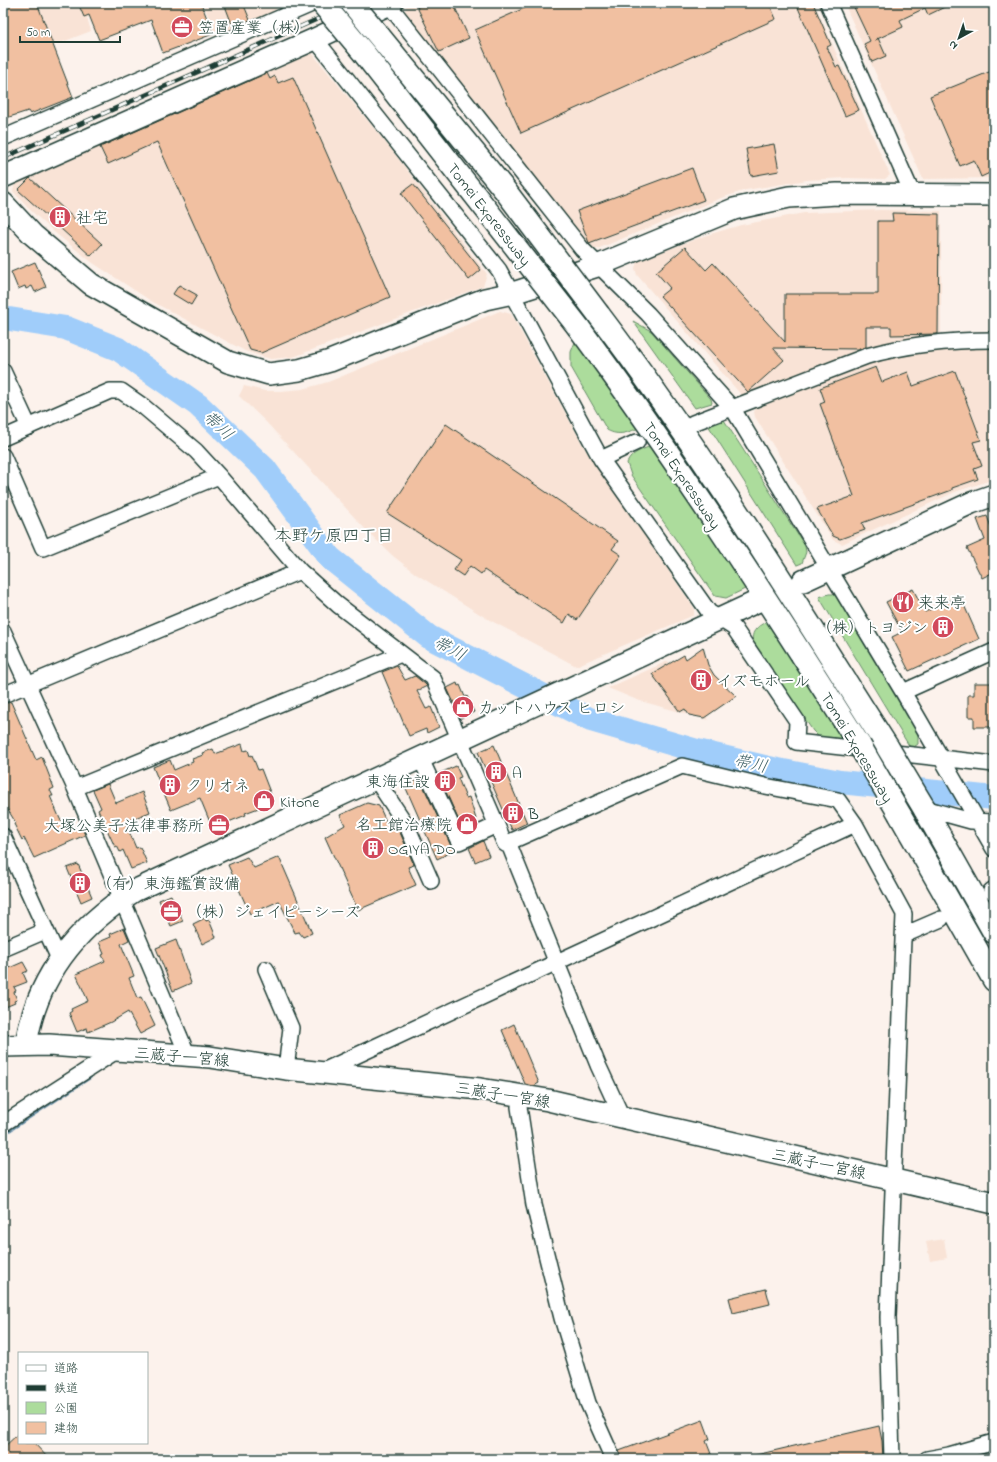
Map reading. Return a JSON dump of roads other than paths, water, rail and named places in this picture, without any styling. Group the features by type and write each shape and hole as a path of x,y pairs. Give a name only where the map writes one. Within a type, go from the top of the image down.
{"highway":[{"name":"Tomei Expressway","path":"322,3 363,52 579,328 628,395 753,578 860,746 994,980"},
{"name":"Tomei Expressway","path":"352,3 504,189 650,382 754,538 888,748 924,808 994,932"}],"street":[{"path":"3,138 294,7 314,3"},
{"path":"828,3 913,195"},
{"path":"3,177 316,39 391,4 582,249 597,266 613,278 648,314 733,409 903,692 994,849"},
{"path":"316,39 499,270 513,293 601,459 709,612 734,628 796,721 796,742 944,762 994,764"},
{"path":"3,203 33,235 69,267 96,288 228,362 269,374 300,370 330,361 485,300 513,293 597,266 734,209 789,197 836,194 994,195"},
{"path":"693,423 733,409 867,356 890,349 948,342 994,340"},
{"path":"3,371 29,427"},
{"path":"3,438 110,391 121,391 144,407 196,450 300,571 338,605 433,678 458,740 505,844 682,766 765,786 838,800 855,824 904,914 888,1317 892,1459"},
{"path":"601,459 637,442"},
{"path":"3,456 43,548 219,476"},
{"path":"803,581 971,503 994,495"},
{"path":"3,695 300,571"},
{"path":"26,1046 29,1024 59,959 90,924 122,898 186,865 756,602"},
{"path":"3,631 75,788 188,1056"},
{"path":"903,692 994,651"},
{"path":"75,788 401,654"},
{"path":"420,757 459,842 497,825"},
{"path":"376,778 407,826 431,881"},
{"path":"924,808 971,820 976,818 994,822"},
{"path":"320,1073 855,824"},
{"path":"3,836 44,931 59,959"},
{"path":"508,842 598,1066 622,1117"},
{"path":"904,936 941,919"},
{"path":"3,949 44,931"},
{"path":"266,969 291,1028 286,1069"},
{"name":"三蔵子一宮線","path":"3,1046 49,1045 210,1057 320,1073 480,1088 622,1117 994,1203"},
{"path":"3,1124 118,1050"},
{"path":"520,1095 519,1107 534,1205 562,1318 588,1403 613,1459"},
{"path":"927,1459 949,1455 994,1442"}],"waterway":[{"name":"帯川","path":"3,318 66,328 118,349 198,405 265,469 330,558 429,637 591,720 697,751 773,769 840,782 994,798"},
{"path":"3,1134 90,1077"}],"railway":[{"path":"3,158 354,3"}],"place":[{"name":"笠置産業（株）","path":"182,27"},
{"name":"社宅","path":"60,217"},
{"name":"来来亭","path":"903,602"},
{"name":"（株）トヨジン","path":"943,627"},
{"name":"イズモホール","path":"701,680"},
{"name":"カットハウス ヒロシ","path":"463,707"},
{"name":"A","path":"496,772"},
{"name":"東海住設","path":"445,781"},
{"name":"クリオネ","path":"170,785"},
{"name":"Kitone","path":"264,801"},
{"name":"B","path":"513,813"},
{"name":"名工館治療院","path":"467,824"},
{"name":"大塚公美子法律事務所","path":"219,825"},
{"name":"OGIYA DO","path":"373,848"},
{"name":"（有）東海鑑賞設備","path":"80,883"},
{"name":"（株）ジェイピーシーズ","path":"171,911"}],"district":[{"name":"本野ケ原四丁目","path":"334,535"}]}
